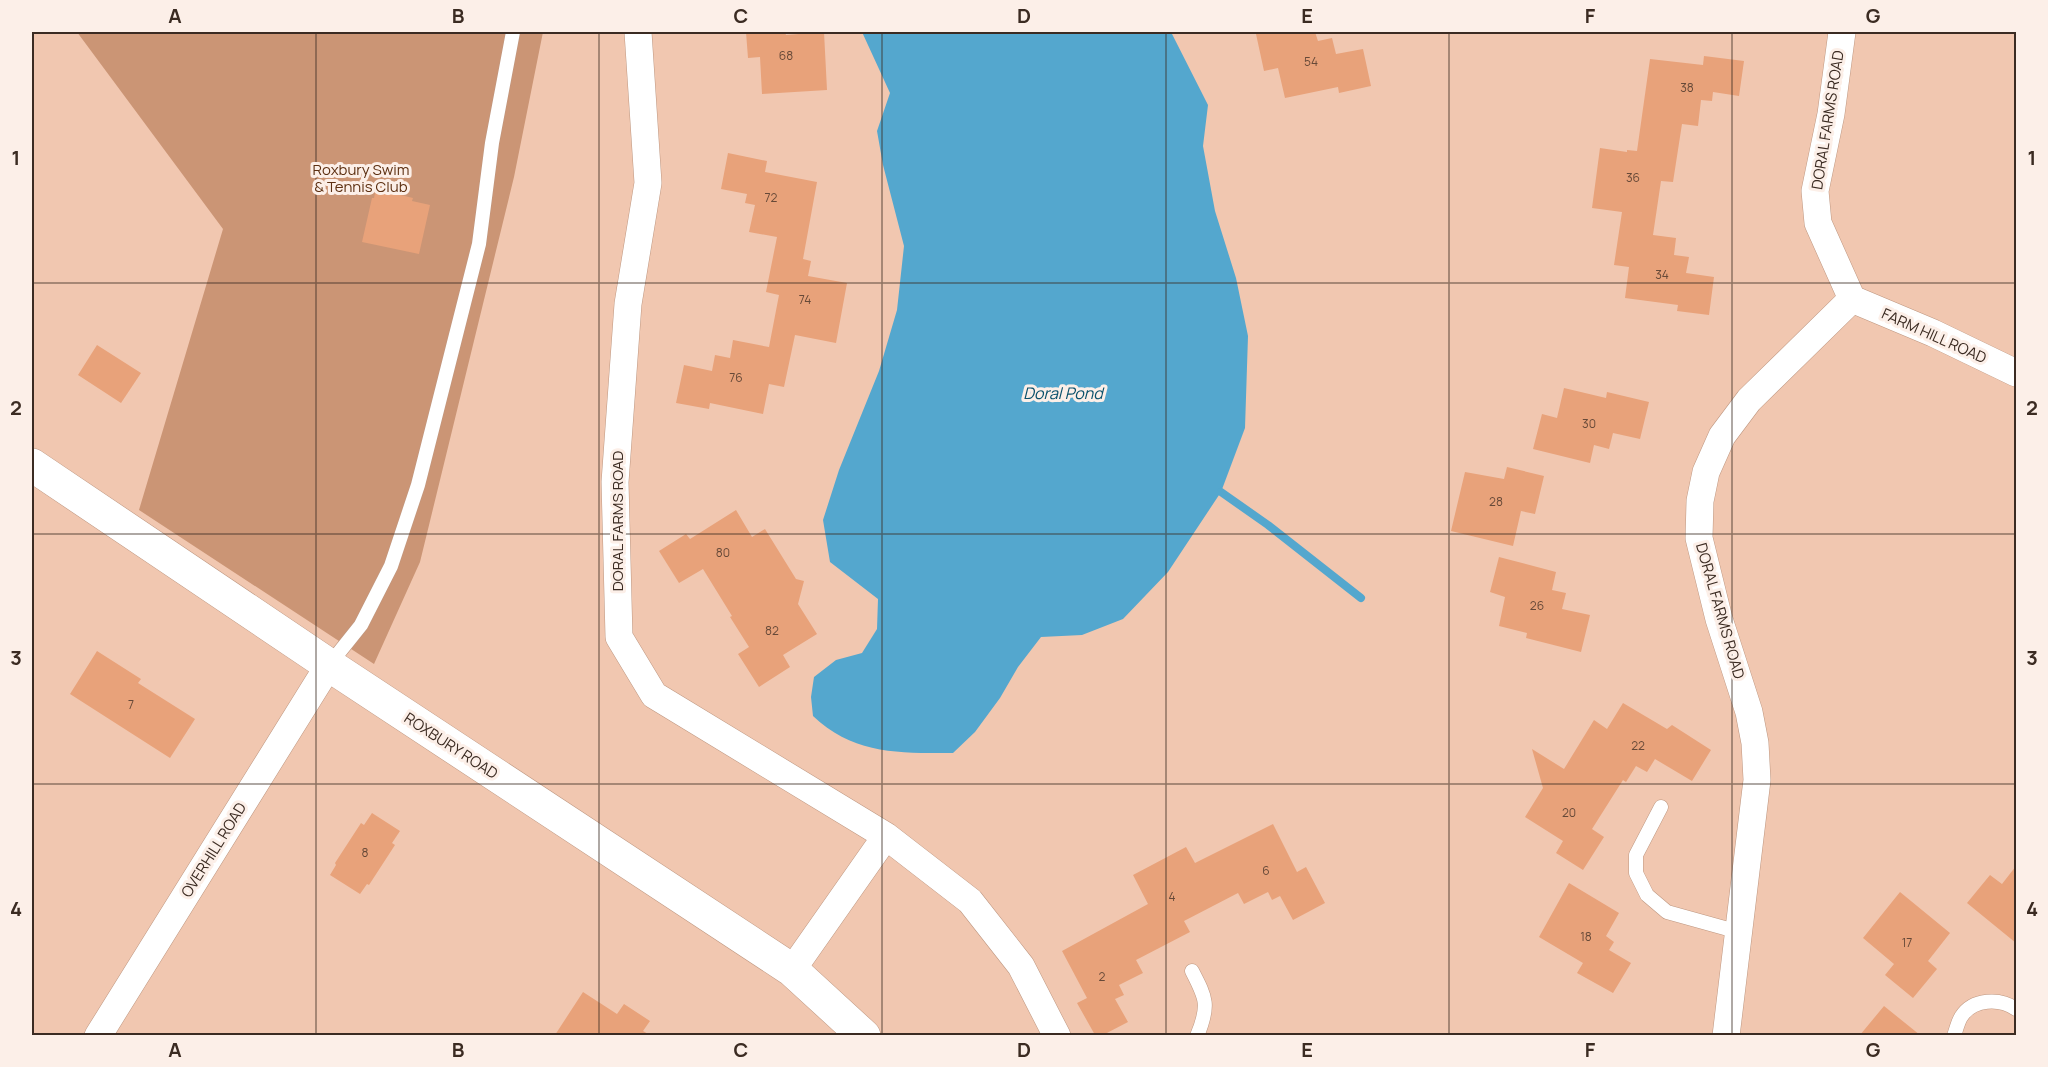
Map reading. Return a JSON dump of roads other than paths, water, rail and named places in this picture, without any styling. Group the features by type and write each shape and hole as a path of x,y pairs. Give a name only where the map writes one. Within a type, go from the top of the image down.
{"street":[{"name":"DORAL FARMS ROAD","path":"638,32 648,183 628,304 615,482 620,638 654,695 886,836 970,901 1021,966 1057,1035"},
{"name":"DORAL FARMS ROAD","path":"1726,1035 1757,780 1755,743 1749,712 1719,619 1699,538 1700,501 1706,472 1722,436 1749,400 1851,299 1818,223 1815,191 1831,114 1842,32"},
{"name":"FARM HILL ROAD","path":"1851,299 1934,333 2016,373"},
{"name":"ROXBURY ROAD","path":"32,465 329,665 792,970 864,1035"},
{"name":"OVERHILL ROAD","path":"99,1035 329,665"},
{"path":"792,970 886,836"}],"lane":[{"path":"329,665 361,625 391,566 418,485 479,244 492,143 513,32"},
{"path":"1661,807 1636,855 1636,873 1647,895 1667,912 1739,932"},
{"path":"1192,971 1205,996 1203,1021 1197,1035"},
{"path":"1954,1035 1961,1017 1981,1003 1996,1001 2008,1003 2016,1009"}],"water":[{"name":"Doral Pond","path":"862,32 1171,32 1208,105 1203,146 1215,211 1236,278 1248,336 1245,428 1221,492 1168,572 1123,619 1082,635 1041,637 975,732 953,753 896,752 861,745 829,729 813,716 811,697 814,677 836,660 862,653 877,629 878,599 830,562 823,520 839,470 879,371 897,310 904,246 883,165 877,131 890,93"}],"waterway":[{"path":"1221,492 1268,525 1361,598"}],"park label":[{"name":"Roxbury Swim & Tennis Club","path":"361,178"}]}
